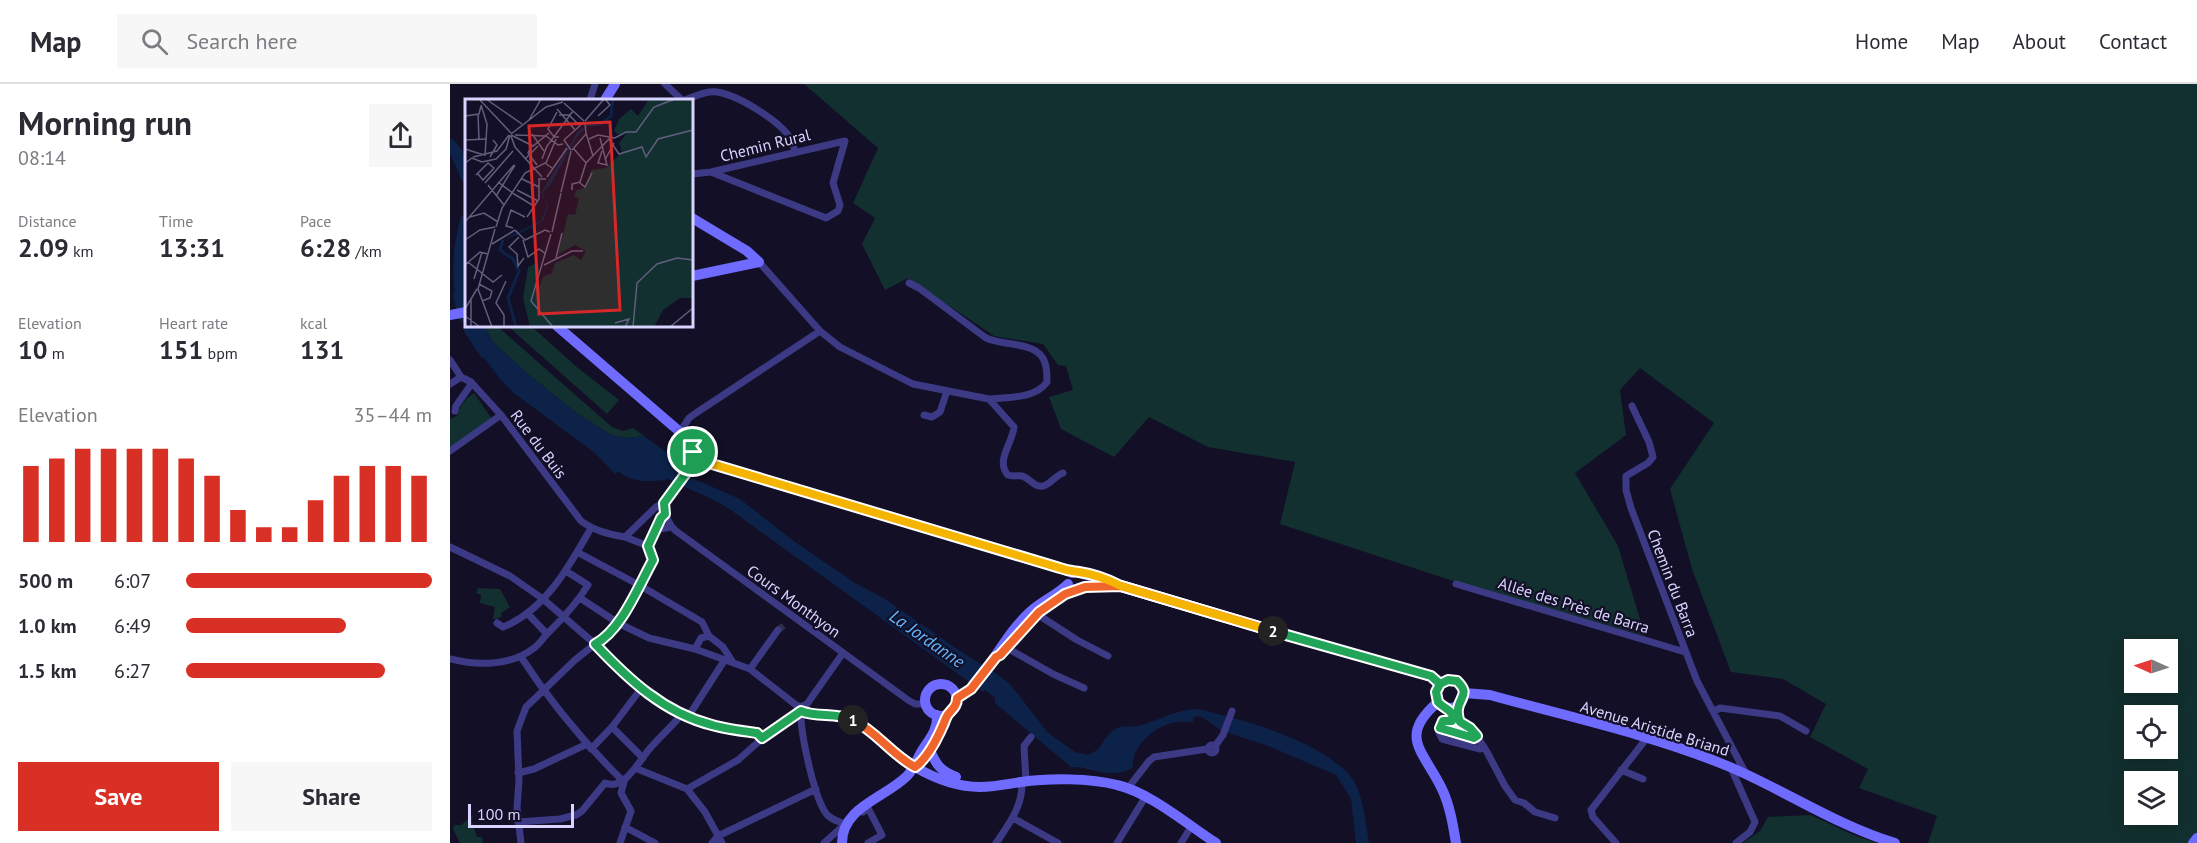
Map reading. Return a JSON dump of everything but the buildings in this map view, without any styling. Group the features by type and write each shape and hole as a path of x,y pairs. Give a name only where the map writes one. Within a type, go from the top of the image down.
{"main road":[{"path":"606,99 615,84"},
{"path":"693,219 747,251 759,262"},
{"path":"693,276 759,262"},
{"path":"558,327 680,432 702,461 1431,676 1440,684"},
{"path":"693,452 687,454 684,460 687,470 697,469 702,461"},
{"path":"1073,588 1068,578 1077,573"},
{"path":"1039,612 1040,608 1086,580 1077,573"},
{"path":"957,698 971,689 1027,615 1039,604 1073,588 1121,586"},
{"path":"1004,646 1039,612 1073,588"},
{"path":"1024,627 1027,615"},
{"path":"1441,704 1436,692 1440,684 1448,680 1457,681 1464,693 1464,698 1458,706 1441,704 1422,715 1417,725 1416,735 1419,748 1449,805 1456,843"},
{"path":"915,767 919,754 942,715 955,708 957,698 953,689 940,683 928,690 926,704 932,713 942,715"},
{"name":"Avenue Aristide Briand","path":"1464,693 1490,695 1690,752 1731,768 1866,834 1895,843"},
{"path":"842,843 844,824 863,807 905,778 930,750 945,724 942,715"},
{"path":"930,750 936,765 944,773 974,781 1102,782 1128,788 1146,796 1216,843"},
{"path":"915,767 929,775 967,786 982,788 1024,782"},
{"path":"2193,843 2197,838"}],"street":[{"path":"664,84 682,99"},
{"path":"594,88 606,99"},
{"path":"686,99 717,92 751,104 786,134 795,152"},
{"name":"Chemin Rural","path":"693,174 711,172 845,141 833,183 840,205 838,211 826,218 711,172"},
{"path":"759,262 820,331 840,347 913,384 989,399 1025,396 1043,389 1047,382 1045,362 1040,353 1028,347 996,342 986,338 909,283"},
{"path":"680,432 689,418 820,331"},
{"name":"Rue du Buis","path":"450,360 461,377 472,383 501,415 581,521 591,528 648,546"},
{"path":"450,384 461,377"},
{"path":"455,411 472,383"},
{"path":"924,415 932,417 940,412 947,391"},
{"path":"989,399 1014,427 1003,462 1004,471 1008,476 1024,477 1036,485 1043,486 1049,484 1055,476 1063,473"},
{"name":"Chemin du Barra","path":"1632,406 1653,457 1648,463 1628,474 1625,480 1626,490 1644,544 1697,681 1746,775"},
{"path":"450,451 501,415"},
{"path":"625,537 656,507 664,503 687,470"},
{"name":"Cours Monthyon","path":"664,503 665,514 671,527 908,700 915,704 926,704"},
{"path":"521,843 518,822 517,731 526,707 595,644 606,639 618,623 653,560 648,546 665,514"},
{"path":"656,530 671,527"},
{"path":"497,623 503,627 528,614 543,599 566,571 591,528"},
{"path":"451,548 510,576 543,599 595,644 640,690 685,716 711,725 757,733 762,738"},
{"path":"577,552 702,622 709,636 723,647 728,661"},
{"path":"450,659 485,664 521,657 537,647 547,633 564,618 588,585 566,571"},
{"name":"Allée des Près de Barra","path":"1456,584 1685,652"},
{"path":"580,598 618,623 649,638 695,649 750,669 811,715 843,716 863,726 889,745 905,762 915,767"},
{"path":"1039,612 1040,616 1077,640 1107,656"},
{"path":"528,614 547,633"},
{"path":"786,624 794,617"},
{"path":"750,669 778,630"},
{"path":"695,649 701,638 709,636"},
{"path":"1004,646 1083,688"},
{"path":"687,789 738,760 762,738 807,704 843,653"},
{"path":"521,657 542,690 589,747 624,782 621,793 631,811 620,843"},
{"path":"518,822 561,819 582,811 605,783 611,785 622,780 635,768 685,716 728,661"},
{"path":"518,773 589,747 612,728 640,690"},
{"path":"1441,704 1451,712 1452,721"},
{"path":"1458,706 1458,716 1462,724"},
{"path":"1714,711 1720,708 1780,716 1806,731"},
{"path":"801,709 807,753 816,789 825,812 831,818 844,824 824,843"},
{"path":"1128,788 1149,760 1154,757 1211,747 1223,735 1232,711"},
{"path":"1484,747 1480,749 1442,739 1440,728 1443,721 1462,724 1475,733 1484,747 1511,796 1535,812 1555,819"},
{"path":"612,728 643,758"},
{"path":"1440,728 1474,738 1475,733"},
{"path":"996,843 1020,803 1024,782 1024,746 1031,737"},
{"path":"1616,843 1593,817 1591,810 1646,739"},
{"path":"635,768 687,789 705,812 720,840"},
{"path":"1731,768 1755,822 1750,832 1736,843"},
{"path":"1621,770 1643,779"},
{"path":"712,843 816,789"},
{"path":"1117,843 1146,796"},
{"path":"846,843 851,823 856,816 868,808 882,835 868,843"},
{"path":"1013,818 1058,843"},
{"path":"625,827 656,843"},
{"path":"1181,843 1191,827"}],"green space":[{"path":"804,84 2197,84 2197,843 1928,843 1937,816 1859,788 1868,769 1810,737 1826,704 1783,679 1731,672 1692,569 1670,489 1714,423 1640,368 1620,390 1626,435 1575,473 1618,546 1645,636 1450,580 1280,524 1295,462 1208,447 1149,417 1114,457 1061,429 1049,397 1073,390 1066,366 1058,365 1043,344 994,336 908,278 885,290 862,244 875,218 853,203 878,148"},
{"path":"485,327 498,327 612,427 623,431 633,428 644,436 626,438 613,436 578,414 529,375 493,342"},
{"path":"532,327 578,368 619,400 607,414 510,328"},
{"path":"474,393 492,419 450,447 450,419 458,415 463,402"},
{"path":"478,588 500,589 510,607 501,613 502,616 493,619 495,607 480,603 481,595 476,593"},
{"path":"473,815 472,822 477,837 482,837 483,843 460,843 453,829 454,825 461,825"},
{"path":"1811,815 1851,834 1877,843 1743,843 1760,831 1768,817"}],"water":[{"path":"458,271 465,280 465,326 459,320 453,297"},
{"path":"485,327 493,342 529,375 578,414 613,436 626,438 644,436 678,461 677,468 692,478 740,499 795,542 855,583 885,599 993,671 1011,685 1048,733 1075,752 1088,755 1099,749 1107,736 1120,727 1138,726 1187,710 1201,710 1254,724 1309,746 1340,766 1351,777 1361,799 1369,843 1356,843 1351,799 1336,775 1266,745 1222,731 1202,717 1196,716 1193,722 1170,724 1154,731 1136,751 1133,767 1124,771 1106,773 1072,768 995,703 995,698 985,690 983,692 728,508 667,478 658,481 640,481 629,478 618,471 615,474 595,453 515,394 481,357 463,330"}],"waterway":[{"name":"La Jordanne","path":"450,145 456,152 465,174"},
{"name":"La Jordanne","path":"460,287 460,254 465,225"}],"tunnel":[{"path":"778,630 786,624"}],"route":[{"path":"693,452 685,457 684,463 689,469 664,503 665,514 648,546 653,560 618,623 606,639 595,644 640,690 688,717 711,725 757,733 762,738 801,711 811,715 835,714 863,726 889,745 905,762 915,767 930,750 945,724 947,715 955,708 957,698 971,689 996,657 1039,612 1065,594 1085,587 1121,586 1431,676 1440,684 1436,692 1438,702 1451,712 1453,719 1443,721 1440,728 1474,738 1477,736 1460,722 1458,706 1464,698 1464,693 1461,684 1457,681 1448,680 1440,684 1431,676 1203,611 1121,586 1109,581 1078,572 1072,573 702,461 702,458 693,452"}]}
